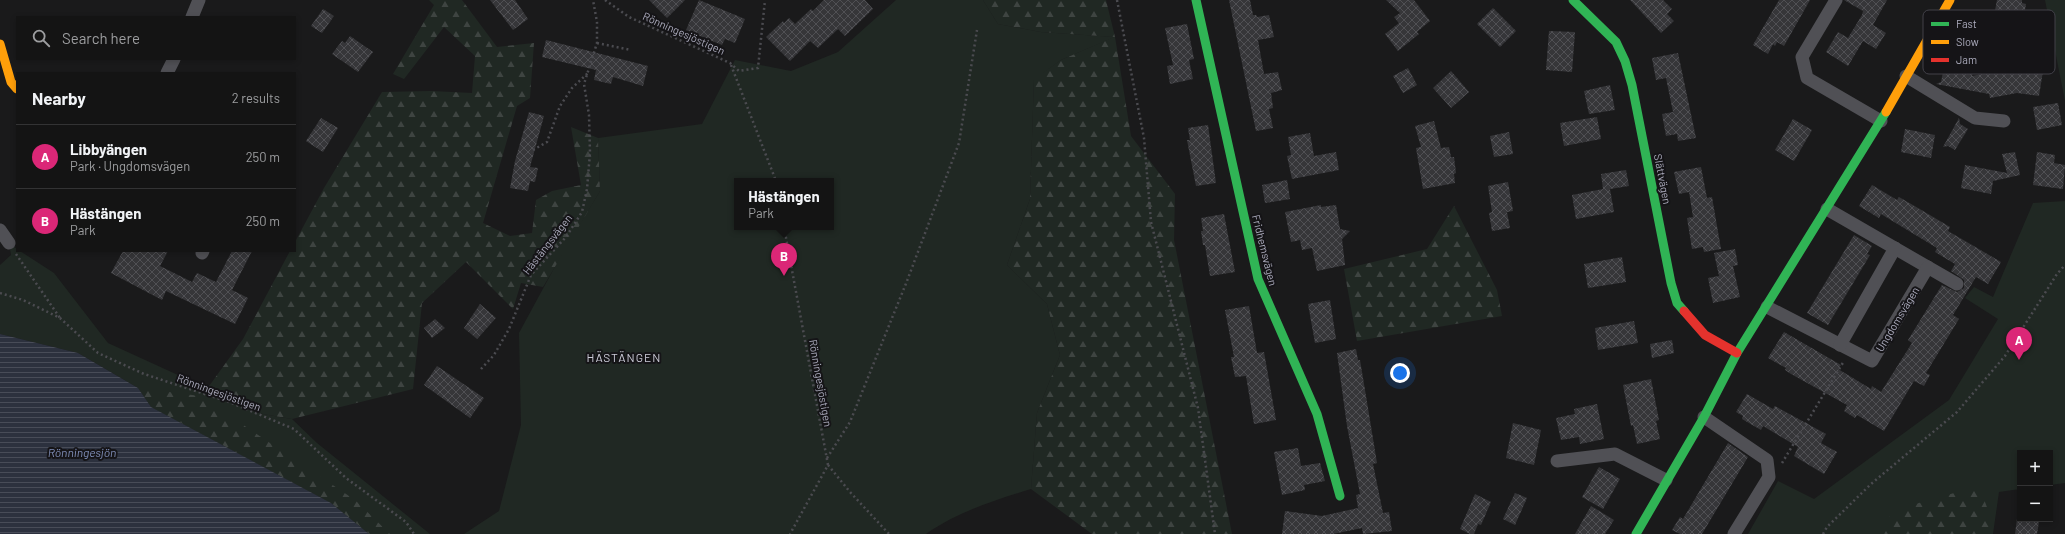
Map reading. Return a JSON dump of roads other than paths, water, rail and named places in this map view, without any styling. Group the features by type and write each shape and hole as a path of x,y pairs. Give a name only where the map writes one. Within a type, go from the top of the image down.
{"street":[{"path":"192,16 199,0"},
{"name":"Fridhemsvägen","path":"1196,0 1258,279 1274,319 1317,414 1340,496"},
{"name":"Slättvägen","path":"1573,0 1616,42 1625,61 1632,85 1671,282 1677,303 1705,335 1737,353"},
{"path":"1836,0 1802,57 1807,78 1881,121"},
{"path":"1944,10 1950,0"},
{"path":"0,44 11,82 16,88"},
{"path":"1636,534 1704,417 1737,353 1767,307 1881,121 1923,47"},
{"path":"168,72 174,60"},
{"path":"1906,76 1975,118 2004,121"},
{"path":"1827,209 1957,284"},
{"path":"0,230 8,243"},
{"path":"1845,348 1895,248"},
{"name":"Ungdomsvägen","path":"1767,307 1872,361 1928,267"},
{"path":"1704,417 1767,460 1769,477 1734,534"},
{"path":"1557,460 1615,454 1666,480"}],"water":[{"name":"Rönningesjön","path":"0,334 78,353 138,388 151,407 331,503 369,534 0,534"}],"place":[{"name":"Hästängen","path":"784,276"},
{"name":"Libbyängen","path":"2019,360"}],"district":[{"name":"HÄSTÄNGEN","path":"624,357"}]}
